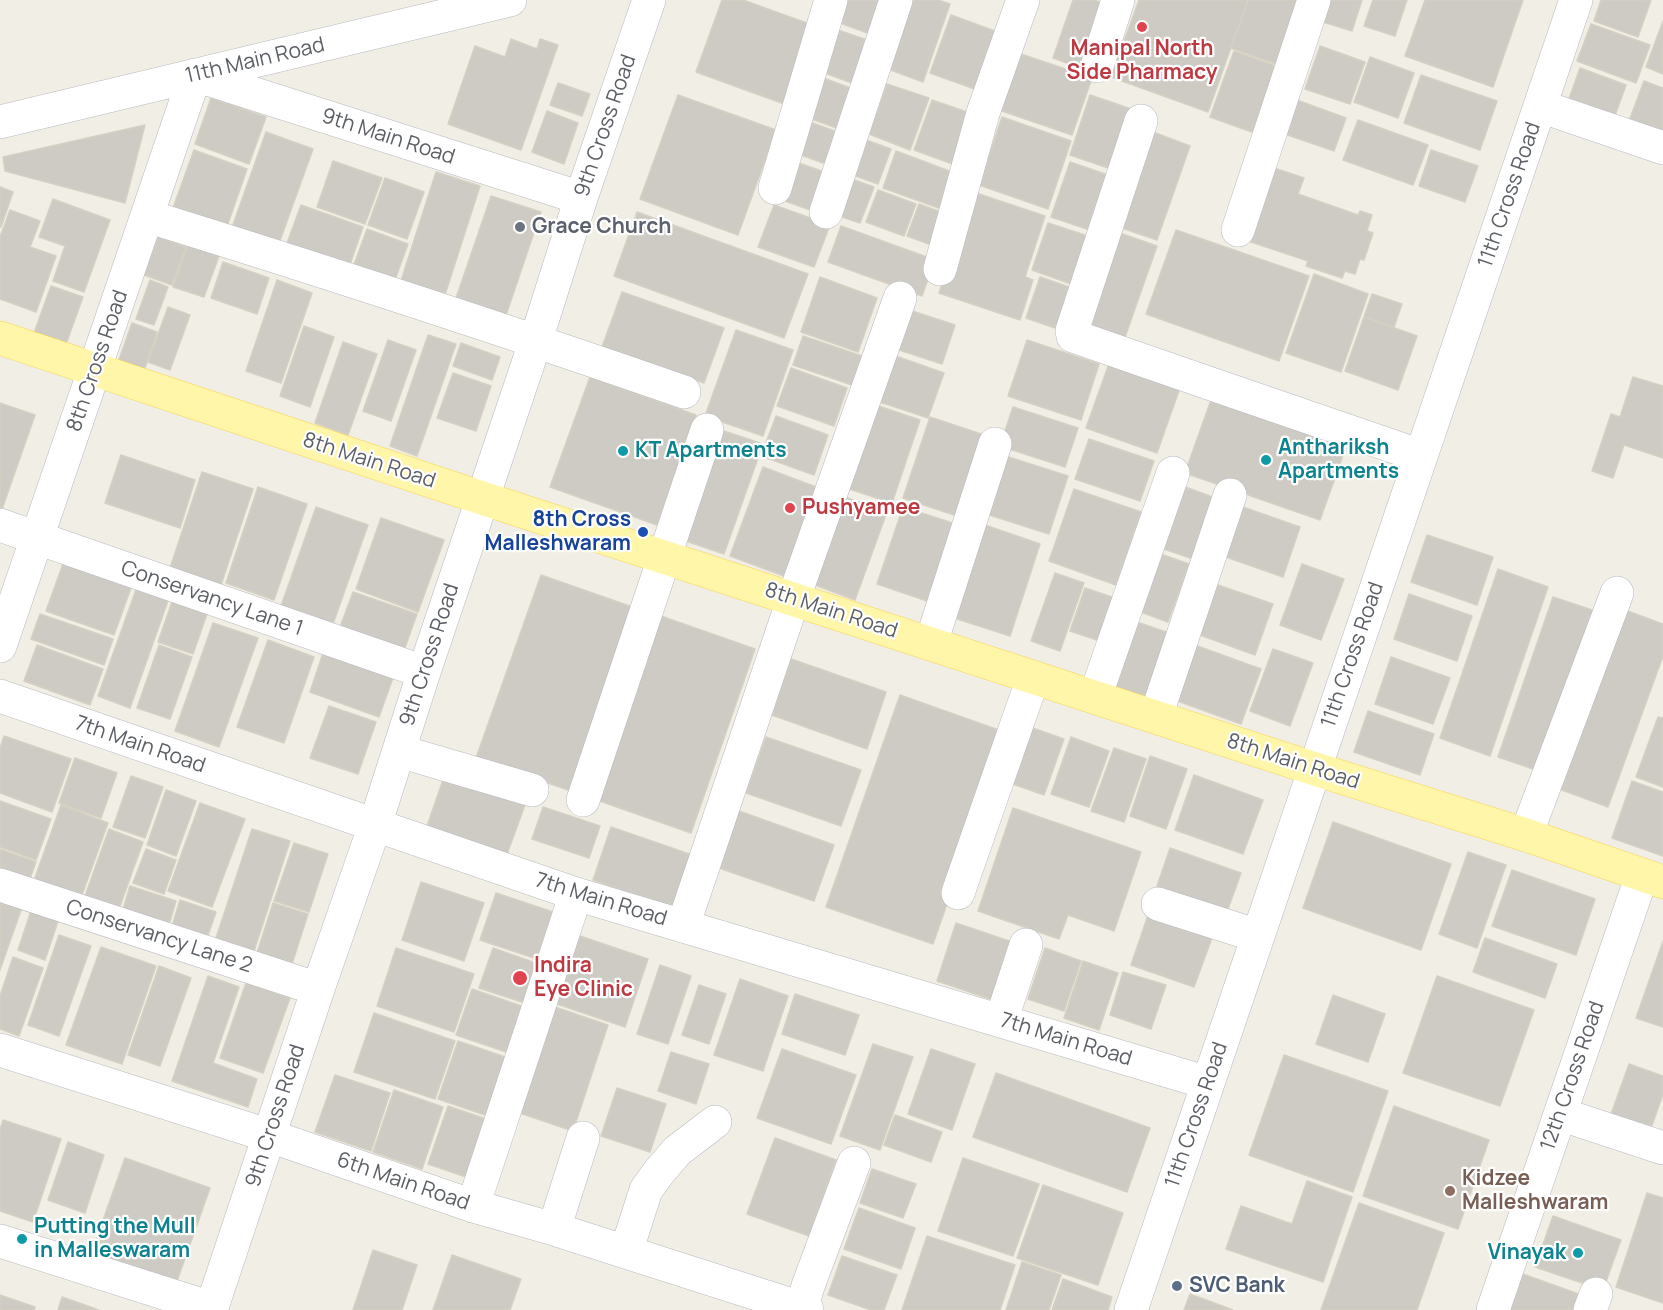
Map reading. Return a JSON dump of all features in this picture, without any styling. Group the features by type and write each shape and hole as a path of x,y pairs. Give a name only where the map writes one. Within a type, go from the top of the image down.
{"main road":[{"name":"8th Main Road","path":"0,338 664,558 1526,835 1653,879"}],"street":[{"name":"11th Main Road","path":"0,122 510,0"},
{"name":"9th Cross Road","path":"211,1309 375,825 648,0"},
{"path":"776,188 831,0"},
{"path":"826,212 896,0"},
{"path":"940,269 983,114 1023,0"},
{"path":"1097,66 1118,0"},
{"path":"1238,230 1314,0"},
{"name":"11th Cross Road","path":"1131,1310 1576,0"},
{"name":"9th Main Road","path":"195,75 581,198"},
{"name":"8th Cross Road","path":"0,646 195,75"},
{"path":"1540,106 1663,148"},
{"path":"1141,121 1072,331 1073,336 1421,456"},
{"path":"147,216 536,340 684,392"},
{"path":"683,926 900,298"},
{"path":"583,800 706,430"},
{"path":"931,644 995,444"},
{"path":"1095,697 1173,473"},
{"path":"1156,716 1230,495"},
{"name":"Conservancy Lane 1","path":"0,525 424,672"},
{"path":"1526,835 1617,593"},
{"path":"958,893 1033,678"},
{"name":"7th Main Road","path":"0,696 576,894 1208,1083"},
{"path":"399,751 532,790"},
{"name":"12th Cross Road","path":"1493,1310 1560,1114 1653,879"},
{"name":"Conservancy Lane 2","path":"0,885 318,990"},
{"path":"473,1206 576,894"},
{"path":"1158,904 1258,936"},
{"path":"1000,1021 1026,945"},
{"name":"6th Main Road","path":"0,1050 270,1136 473,1206 554,1229 803,1309"},
{"path":"1560,1114 1663,1148"},
{"path":"626,1252 646,1190 677,1151 715,1122"},
{"path":"554,1229 583,1138"},
{"path":"803,1309 808,1286 854,1163"},
{"path":"0,1241 211,1309"}],"building":[{"path":"722,0 743,0 815,26 787,105 696,72"},
{"path":"845,0 889,0 876,36 837,22"},
{"path":"913,0 938,0 950,4 923,82 888,69"},
{"path":"1073,0 1094,0 1114,7 1092,72 1053,58"},
{"path":"1139,0 1248,0 1208,112 1111,77"},
{"path":"1248,0 1305,0 1281,66 1231,48"},
{"path":"1327,0 1362,0 1352,31 1320,21"},
{"path":"1373,0 1407,0 1395,36 1364,26"},
{"path":"1425,0 1523,0 1493,87 1405,56"},
{"path":"1601,0 1651,0 1638,37 1594,21"},
{"path":"951,15 1003,34 983,92 930,73"},
{"path":"1663,21 1663,74 1646,67"},
{"path":"1591,24 1650,45 1636,83 1577,61"},
{"path":"832,28 873,42 857,85 817,70"},
{"path":"511,39 537,49 540,39 558,45 521,150 448,124 475,46 505,57"},
{"path":"1320,46 1365,62 1350,104 1305,89"},
{"path":"1234,51 1284,69 1260,135 1210,117"},
{"path":"1018,53 1092,78 1072,135 999,110"},
{"path":"1370,57 1414,73 1398,118 1354,102"},
{"path":"1580,68 1626,85 1612,124 1566,107"},
{"path":"815,75 856,90 842,130 801,115"},
{"path":"1421,75 1497,101 1480,150 1404,123"},
{"path":"1644,81 1663,88 1663,143 1626,129"},
{"path":"558,83 590,94 582,116 550,105"},
{"path":"887,84 929,98 910,150 869,134"},
{"path":"678,95 776,130 738,235 640,199"},
{"path":"1090,95 1134,110 1114,170 1070,155"},
{"path":"211,98 266,117 249,164 195,144"},
{"path":"1294,99 1346,118 1334,151 1282,133"},
{"path":"932,100 976,115 958,166 914,150"},
{"path":"547,111 578,123 564,164 532,152"},
{"path":"1002,117 1071,141 1048,209 979,185"},
{"path":"1358,120 1428,145 1413,185 1343,160"},
{"path":"807,121 843,134 831,166 796,153"},
{"path":"145,125 125,203 5,171 3,157"},
{"path":"1150,131 1190,146 1157,240 1116,226"},
{"path":"266,132 313,149 277,249 230,233"},
{"path":"866,140 891,149 878,184 853,175"},
{"path":"194,150 247,169 223,238 169,219"},
{"path":"1431,150 1478,166 1465,202 1419,186"},
{"path":"896,151 960,175 947,211 883,188"},
{"path":"333,161 382,178 365,224 317,207"},
{"path":"796,162 827,173 813,211 782,200"},
{"path":"1070,162 1111,176 1093,231 1051,217"},
{"path":"1265,165 1304,178 1298,194 1358,215 1360,211 1372,215 1367,231 1373,233 1364,260 1360,259 1355,274 1345,271 1342,278 1306,266 1308,261 1248,241"},
{"path":"436,172 480,186 442,304 398,290"},
{"path":"385,178 424,192 407,239 368,225"},
{"path":"852,179 874,187 860,223 839,216"},
{"path":"0,187 13,192 1,227 0,227"},
{"path":"878,190 916,204 904,236 866,222"},
{"path":"973,192 1045,216 1025,277 1033,280 1020,320 939,293"},
{"path":"491,196 541,212 503,324 453,307"},
{"path":"53,199 110,220 84,292 53,281 65,246 39,237"},
{"path":"919,204 949,215 937,247 907,236"},
{"path":"301,205 363,227 346,276 283,254"},
{"path":"774,205 830,225 814,267 758,247"},
{"path":"10,210 40,221 30,247 56,256 36,312 0,299 0,237"},
{"path":"637,212 808,274 784,338 614,276"},
{"path":"1048,223 1091,237 1074,285 1032,270"},
{"path":"841,226 935,260 922,296 828,262"},
{"path":"367,229 408,244 392,288 351,273"},
{"path":"1176,230 1309,276 1279,361 1146,314"},
{"path":"1114,231 1157,246 1124,340 1082,325"},
{"path":"158,237 186,247 172,285 144,275"},
{"path":"188,245 219,256 204,297 173,287"},
{"path":"223,262 269,278 257,314 211,298"},
{"path":"1314,274 1368,294 1341,372 1286,353"},
{"path":"820,277 877,298 858,352 801,332"},
{"path":"1040,277 1072,288 1058,329 1026,318"},
{"path":"150,280 168,287 154,325 136,319"},
{"path":"277,280 312,293 281,383 246,371"},
{"path":"51,286 83,297 66,344 34,333"},
{"path":"622,292 724,328 704,383 602,347"},
{"path":"1372,294 1402,304 1394,327 1364,317"},
{"path":"168,307 190,315 170,370 148,362"},
{"path":"906,309 955,325 942,364 893,348"},
{"path":"1364,317 1417,336 1398,390 1345,371"},
{"path":"132,323 157,332 142,377 116,368"},
{"path":"304,326 334,337 310,407 280,396"},
{"path":"736,330 793,350 763,436 705,416"},
{"path":"428,335 456,344 417,456 390,446"},
{"path":"803,336 862,356 852,385 793,365"},
{"path":"388,340 416,350 391,421 363,411"},
{"path":"1027,340 1099,364 1081,420 1008,396"},
{"path":"343,342 377,354 348,435 315,423"},
{"path":"461,343 500,357 492,380 453,366"},
{"path":"887,353 944,373 928,418 871,399"},
{"path":"1111,358 1182,382 1157,453 1086,428"},
{"path":"791,368 847,388 834,426 777,406"},
{"path":"453,373 491,386 476,431 437,418"},
{"name":"KT Apartments","path":"590,377 696,415 657,525 550,487"},
{"path":"1633,377 1663,386 1663,458 1624,445 1613,478 1592,471 1611,414 1620,417"},
{"name":"Anthariksh Apartments","path":"1211,400 1346,447 1320,520 1185,473"},
{"path":"864,401 920,420 892,503 837,485"},
{"path":"0,403 35,415 0,515"},
{"path":"1013,407 1078,428 1065,467 1000,446"},
{"path":"776,416 828,435 814,475 761,456"},
{"path":"930,417 993,438 966,519 903,498"},
{"path":"718,429 763,444 724,554 680,539"},
{"path":"1089,439 1154,461 1140,501 1075,479"},
{"path":"996,453 1068,476 1049,534 977,511"},
{"path":"121,455 195,480 180,528 105,503"},
{"path":"763,467 816,487 784,576 730,556"},
{"path":"202,472 253,489 219,591 168,574"},
{"path":"1177,484 1218,499 1196,560 1155,546"},
{"path":"258,487 307,504 274,600 226,583"},
{"path":"1074,489 1141,512 1116,585 1049,561"},
{"path":"839,495 887,512 855,600 807,582"},
{"path":"1240,506 1300,527 1283,577 1223,556"},
{"path":"316,507 368,525 333,624 281,606"},
{"path":"903,507 965,527 939,605 877,584"},
{"path":"381,518 444,540 418,612 356,589"},
{"path":"979,523 1040,544 1010,636 948,616"},
{"path":"1427,535 1493,557 1477,605 1411,582"},
{"path":"1155,552 1189,564 1168,622 1135,610"},
{"path":"64,561 132,585 114,635 46,611"},
{"path":"1302,564 1344,579 1321,640 1280,625"},
{"path":"1498,569 1548,587 1490,756 1440,738"},
{"path":"1055,573 1084,583 1060,651 1031,641"},
{"path":"541,575 638,609 574,792 476,758"},
{"path":"1218,585 1273,604 1255,655 1200,635"},
{"path":"137,587 169,598 130,708 98,696"},
{"path":"1085,588 1115,598 1100,641 1070,631"},
{"path":"353,592 417,614 402,656 338,633"},
{"path":"1409,594 1472,616 1457,661 1394,639"},
{"path":"1553,597 1595,611 1539,771 1498,757"},
{"path":"173,599 208,611 193,654 158,642"},
{"path":"1617,607 1663,624 1663,656 1608,807 1551,786"},
{"path":"40,614 113,639 104,665 31,639"},
{"path":"658,615 755,649 691,833 594,799"},
{"path":"1131,620 1169,633 1146,698 1108,684"},
{"path":"213,623 258,638 219,747 175,731"},
{"path":"268,640 314,657 284,743 237,727"},
{"path":"1192,644 1261,669 1241,724 1172,699"},
{"path":"37,645 103,669 90,705 24,681"},
{"path":"159,645 192,657 170,719 137,708"},
{"path":"1273,649 1313,663 1290,726 1250,711"},
{"path":"324,650 394,675 379,717 310,692"},
{"path":"1391,657 1450,678 1433,724 1375,704"},
{"path":"791,659 886,692 867,749 772,715"},
{"path":"900,695 1007,733 933,944 826,907"},
{"path":"329,706 376,722 358,774 310,758"},
{"path":"1368,711 1434,734 1420,775 1354,752"},
{"path":"1658,717 1663,718 1663,787 1636,777"},
{"path":"1024,725 1064,739 1044,795 1004,781"},
{"path":"4,736 71,759 52,812 0,793 0,748"},
{"path":"766,737 861,770 841,826 746,793"},
{"path":"1071,737 1109,751 1089,807 1051,794"},
{"path":"1114,748 1146,759 1124,822 1091,811"},
{"path":"1150,756 1187,769 1166,829 1130,816"},
{"path":"75,758 117,773 101,818 59,803"},
{"path":"1194,775 1263,800 1243,854 1175,830"},
{"path":"131,776 163,787 145,838 113,827"},
{"path":"444,777 525,805 506,857 426,829"},
{"path":"1632,781 1663,792 1663,856 1612,838"},
{"path":"166,790 196,801 176,856 147,845"},
{"path":"0,801 51,819 36,860 0,847"},
{"path":"200,803 245,819 212,907 168,891"},
{"path":"61,805 108,823 79,903 32,886"},
{"path":"543,807 600,826 589,858 532,839"},
{"path":"1013,808 1141,852 1114,931 1068,915 1059,939 978,911"},
{"path":"739,811 834,845 814,901 719,868"},
{"path":"1333,822 1451,864 1421,950 1303,908"},
{"path":"611,827 695,856 676,909 593,880"},
{"path":"109,829 143,842 119,909 85,896"},
{"path":"252,829 290,841 253,954 215,941"},
{"path":"294,843 328,854 309,912 274,901"},
{"path":"1170,848 1241,873 1223,923 1153,898"},
{"path":"0,849 36,862 26,889 0,879"},
{"path":"146,849 176,860 164,894 133,883"},
{"path":"1468,852 1506,865 1477,948 1439,934"},
{"path":"1512,870 1595,899 1576,955 1492,926"},
{"path":"421,882 484,903 464,961 402,940"},
{"path":"130,886 176,901 165,938 119,923"},
{"path":"496,893 562,915 546,962 480,940"},
{"path":"180,900 216,912 204,947 169,936"},
{"path":"0,903 21,910 0,970"},
{"path":"273,903 308,914 292,964 257,953"},
{"path":"31,911 58,921 45,960 18,950"},
{"path":"1148,915 1212,938 1194,987 1131,965"},
{"path":"956,923 1018,944 999,1002 937,981"},
{"path":"568,932 648,959 625,1027 545,1000"},
{"path":"59,935 91,946 59,1036 28,1025"},
{"path":"1485,938 1557,964 1545,998 1473,972"},
{"path":"1663,941 1663,1027 1636,1018"},
{"path":"101,947 156,966 122,1064 66,1045"},
{"path":"396,948 474,974 454,1032 377,1006"},
{"path":"493,948 544,966 531,1005 479,988"},
{"path":"1045,948 1081,961 1064,1011 1028,999"},
{"path":"13,957 43,968 19,1036 0,1029 0,996"},
{"path":"1083,961 1118,973 1099,1030 1064,1018"},
{"path":"660,965 691,976 668,1044 637,1034"},
{"path":"159,966 191,978 160,1066 128,1055"},
{"path":"1123,972 1166,985 1151,1029 1110,1015"},
{"path":"208,976 239,987 213,1063 257,1079 248,1107 172,1081"},
{"path":"1437,976 1534,1010 1500,1106 1403,1073"},
{"path":"740,979 788,996 763,1071 714,1055"},
{"path":"246,983 290,998 263,1073 220,1058"},
{"path":"699,985 726,994 709,1044 682,1035"},
{"path":"472,989 533,1010 518,1056 456,1035"},
{"path":"795,994 859,1015 845,1055 782,1034"},
{"path":"1333,995 1385,1014 1368,1062 1316,1044"},
{"path":"546,1004 608,1025 573,1131 511,1110"},
{"path":"374,1013 455,1041 435,1099 354,1072"},
{"path":"458,1041 514,1060 494,1118 438,1099"},
{"path":"873,1044 913,1057 880,1150 840,1136"},
{"path":"782,1049 856,1075 831,1144 757,1118"},
{"path":"931,1049 975,1064 952,1130 908,1114"},
{"path":"671,1052 709,1064 696,1104 658,1091"},
{"path":"1284,1055 1388,1091 1353,1192 1249,1155"},
{"path":"1629,1064 1663,1076 1663,1094 1650,1131 1610,1117"},
{"path":"996,1073 1150,1128 1127,1192 973,1137"},
{"path":"335,1075 390,1093 371,1151 315,1132"},
{"path":"617,1088 666,1104 650,1152 601,1136"},
{"path":"394,1090 443,1107 422,1169 373,1152"},
{"path":"448,1106 492,1121 472,1179 428,1164"},
{"path":"1394,1106 1489,1140 1458,1229 1363,1196"},
{"path":"895,1115 942,1132 931,1162 884,1145"},
{"path":"3,1120 61,1139 33,1222 0,1211 0,1130"},
{"path":"775,1138 836,1160 809,1236 747,1214"},
{"path":"68,1142 104,1155 85,1213 48,1200"},
{"path":"125,1158 210,1188 176,1284 91,1254"},
{"path":"963,1158 1039,1184 1013,1256 938,1231"},
{"path":"872,1169 916,1184 903,1218 860,1203"},
{"path":"1307,1181 1352,1197 1323,1282 1226,1249 1241,1206 1292,1224"},
{"path":"1043,1185 1123,1213 1098,1285 1017,1258"},
{"path":"1647,1193 1663,1198 1663,1303 1616,1287"},
{"path":"1359,1203 1444,1233 1417,1310 1321,1310"},
{"path":"859,1208 915,1228 901,1269 844,1249"},
{"name":"Vinayak","path":"1553,1216 1621,1240 1603,1290 1535,1267"},
{"path":"927,1236 1015,1265 1000,1310 902,1310"},
{"path":"373,1250 417,1265 402,1310 353,1310"},
{"path":"452,1255 521,1279 510,1310 433,1310"},
{"path":"842,1256 897,1275 884,1310 871,1310 828,1295"},
{"path":"1022,1262 1061,1275 1049,1310 1006,1310"},
{"path":"1520,1273 1587,1297 1582,1310 1507,1310"},
{"path":"1063,1279 1112,1297 1108,1310 1052,1310"},
{"path":"1190,1294 1233,1310 1184,1310"},
{"path":"0,1295 35,1307 34,1310 0,1310"},
{"path":"62,1297 99,1310 58,1310"}],"place":[{"name":"Manipal North Side Pharmacy","path":"1142,27"},
{"name":"Grace Church","path":"520,227"},
{"name":"KT Apartments","path":"623,451"},
{"name":"Anthariksh Apartments","path":"1266,460"},
{"name":"Pushyamee","path":"790,508"},
{"name":"8th Cross Malleshwaram","path":"643,532"},
{"name":"Indira Eye Clinic","path":"520,978"},
{"name":"Kidzee Malleshwaram","path":"1450,1191"},
{"name":"Putting the Mull in Malleswaram","path":"22,1239"},
{"name":"Vinayak","path":"1578,1253"},
{"name":"SVC Bank","path":"1177,1286"}]}
